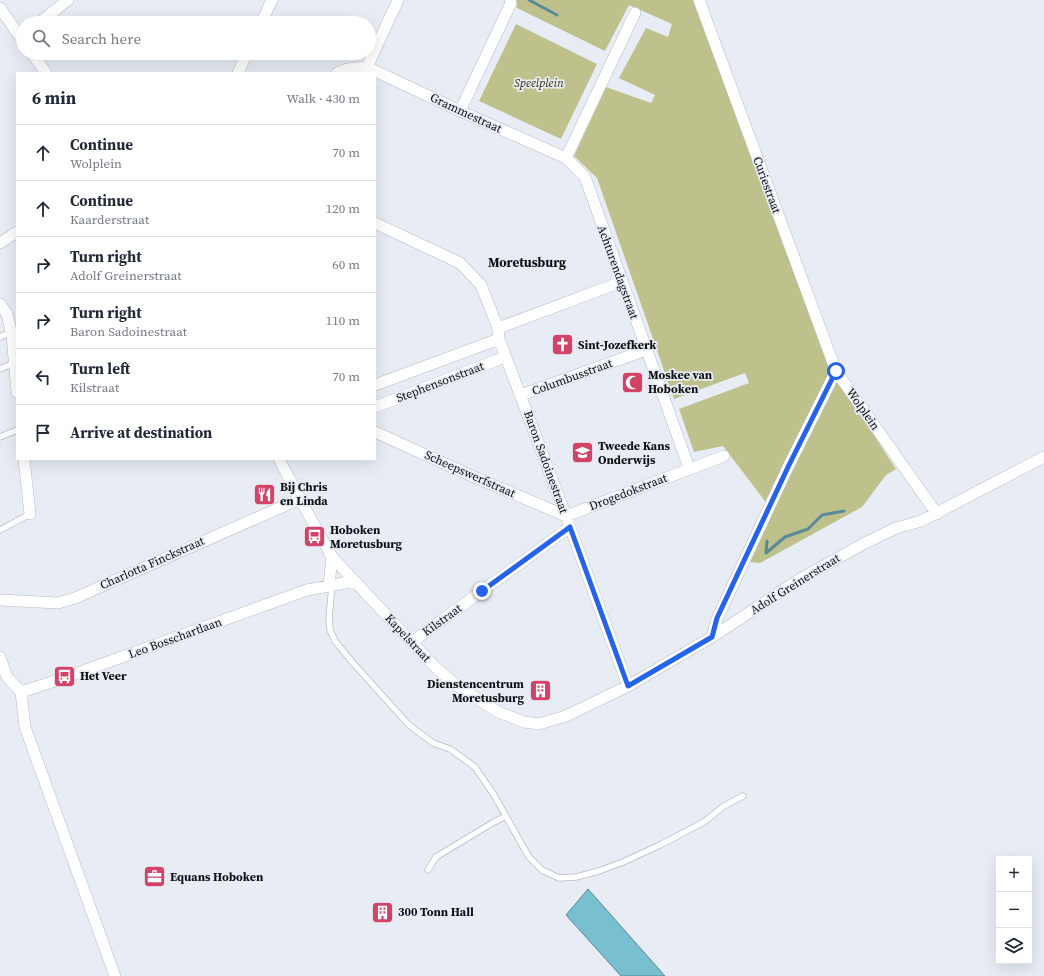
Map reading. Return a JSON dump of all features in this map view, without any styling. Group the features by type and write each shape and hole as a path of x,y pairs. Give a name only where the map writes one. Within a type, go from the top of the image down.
{"street":[{"path":"48,16 68,0"},
{"path":"264,16 272,0"},
{"path":"376,48 398,0"},
{"name":"Curiestraat","path":"699,0 836,371"},
{"path":"460,111 511,2"},
{"path":"0,8 16,30"},
{"path":"566,158 635,13"},
{"path":"37,60 45,72"},
{"path":"238,72 244,60"},
{"path":"340,72 347,69 367,67 370,60"},
{"name":"Grammestraat","path":"367,67 460,111 566,158"},
{"name":"Achturendagstraat","path":"566,158 585,178 621,282 689,468"},
{"name":"Baron Sadoinestraat","path":"376,223 460,263 481,285 505,357 521,395 628,686"},
{"path":"0,243 16,233"},
{"name":"Stephensonstraat","path":"376,385 621,282"},
{"path":"0,304 7,314 11,332 16,382"},
{"name":"Columbusstraat","path":"521,395 646,350"},
{"name":"Stephensonstraat","path":"376,407 505,357"},
{"name":"Wolplein","path":"712,637 717,618 789,465 836,371 937,514"},
{"name":"Scheepswerfstraat","path":"376,432 472,476 566,516"},
{"path":"689,468 724,456"},
{"name":"Adolf Greinerstraat","path":"551,721 566,716 628,686 712,637 800,579 863,544 896,528 921,522 1044,457"},
{"path":"24,460 30,514"},
{"name":"Kapelstraat","path":"280,460 332,557 434,666 456,685 498,712 524,722 539,724 551,721"},
{"name":"Drogedokstraat","path":"566,516 689,468"},
{"name":"Charlotta Finckstraat","path":"0,600 58,603 75,598 300,499"},
{"name":"Kilstraat","path":"412,642 570,527"},
{"path":"332,557 330,585 355,581"},
{"name":"Leo Bosschartlaan","path":"21,692 64,678 307,590 330,585"},
{"path":"0,657 7,677 21,692 25,727 115,976"}],"lane":[{"path":"0,337 11,332"},
{"path":"0,369 14,362"},
{"path":"0,437 16,430"},
{"path":"0,530 30,514"},
{"path":"330,585 329,619 330,630 335,641 409,725 433,743 450,749 475,767 485,780 529,857 542,870 559,878 576,877 605,869 660,845 704,822 724,806 743,796"},
{"path":"428,870 436,857 506,816"}],"green space":[{"path":"515,0 696,0 828,365 896,469 886,475 862,507 760,563 750,562 768,505 723,446 694,452 679,409 749,383 745,373 674,399 597,178 574,156 606,87 651,103 655,95 619,78 646,28 668,37 672,24 629,5 605,51 517,8"},
{"name":"Speelplein","path":"516,24 597,64 561,139 479,101"}],"water":[{"path":"588,889 665,976 621,976 566,915"}],"waterway":[{"path":"529,0 557,15"},
{"path":"767,541 766,553 785,537 808,529 822,515 844,511"}],"place":[{"name":"Sint-Jozefkerk","path":"563,345"},
{"name":"Moskee van Hoboken","path":"633,382"},
{"name":"Tweede Kans Onderwijs","path":"583,453"},
{"name":"Bij Chris en Linda","path":"265,494"},
{"name":"Hoboken Moretusburg","path":"315,537"},
{"name":"Het Veer","path":"64,676"},
{"name":"Dienstencentrum Moretusburg","path":"540,691"},
{"name":"Equans Hoboken","path":"154,877"},
{"name":"300 Tonn Hall","path":"382,912"}],"district":[{"name":"Moretusburg","path":"527,262"}],"route":[{"path":"482,591 570,527 628,686 712,637 717,618 789,465 836,371"}]}
